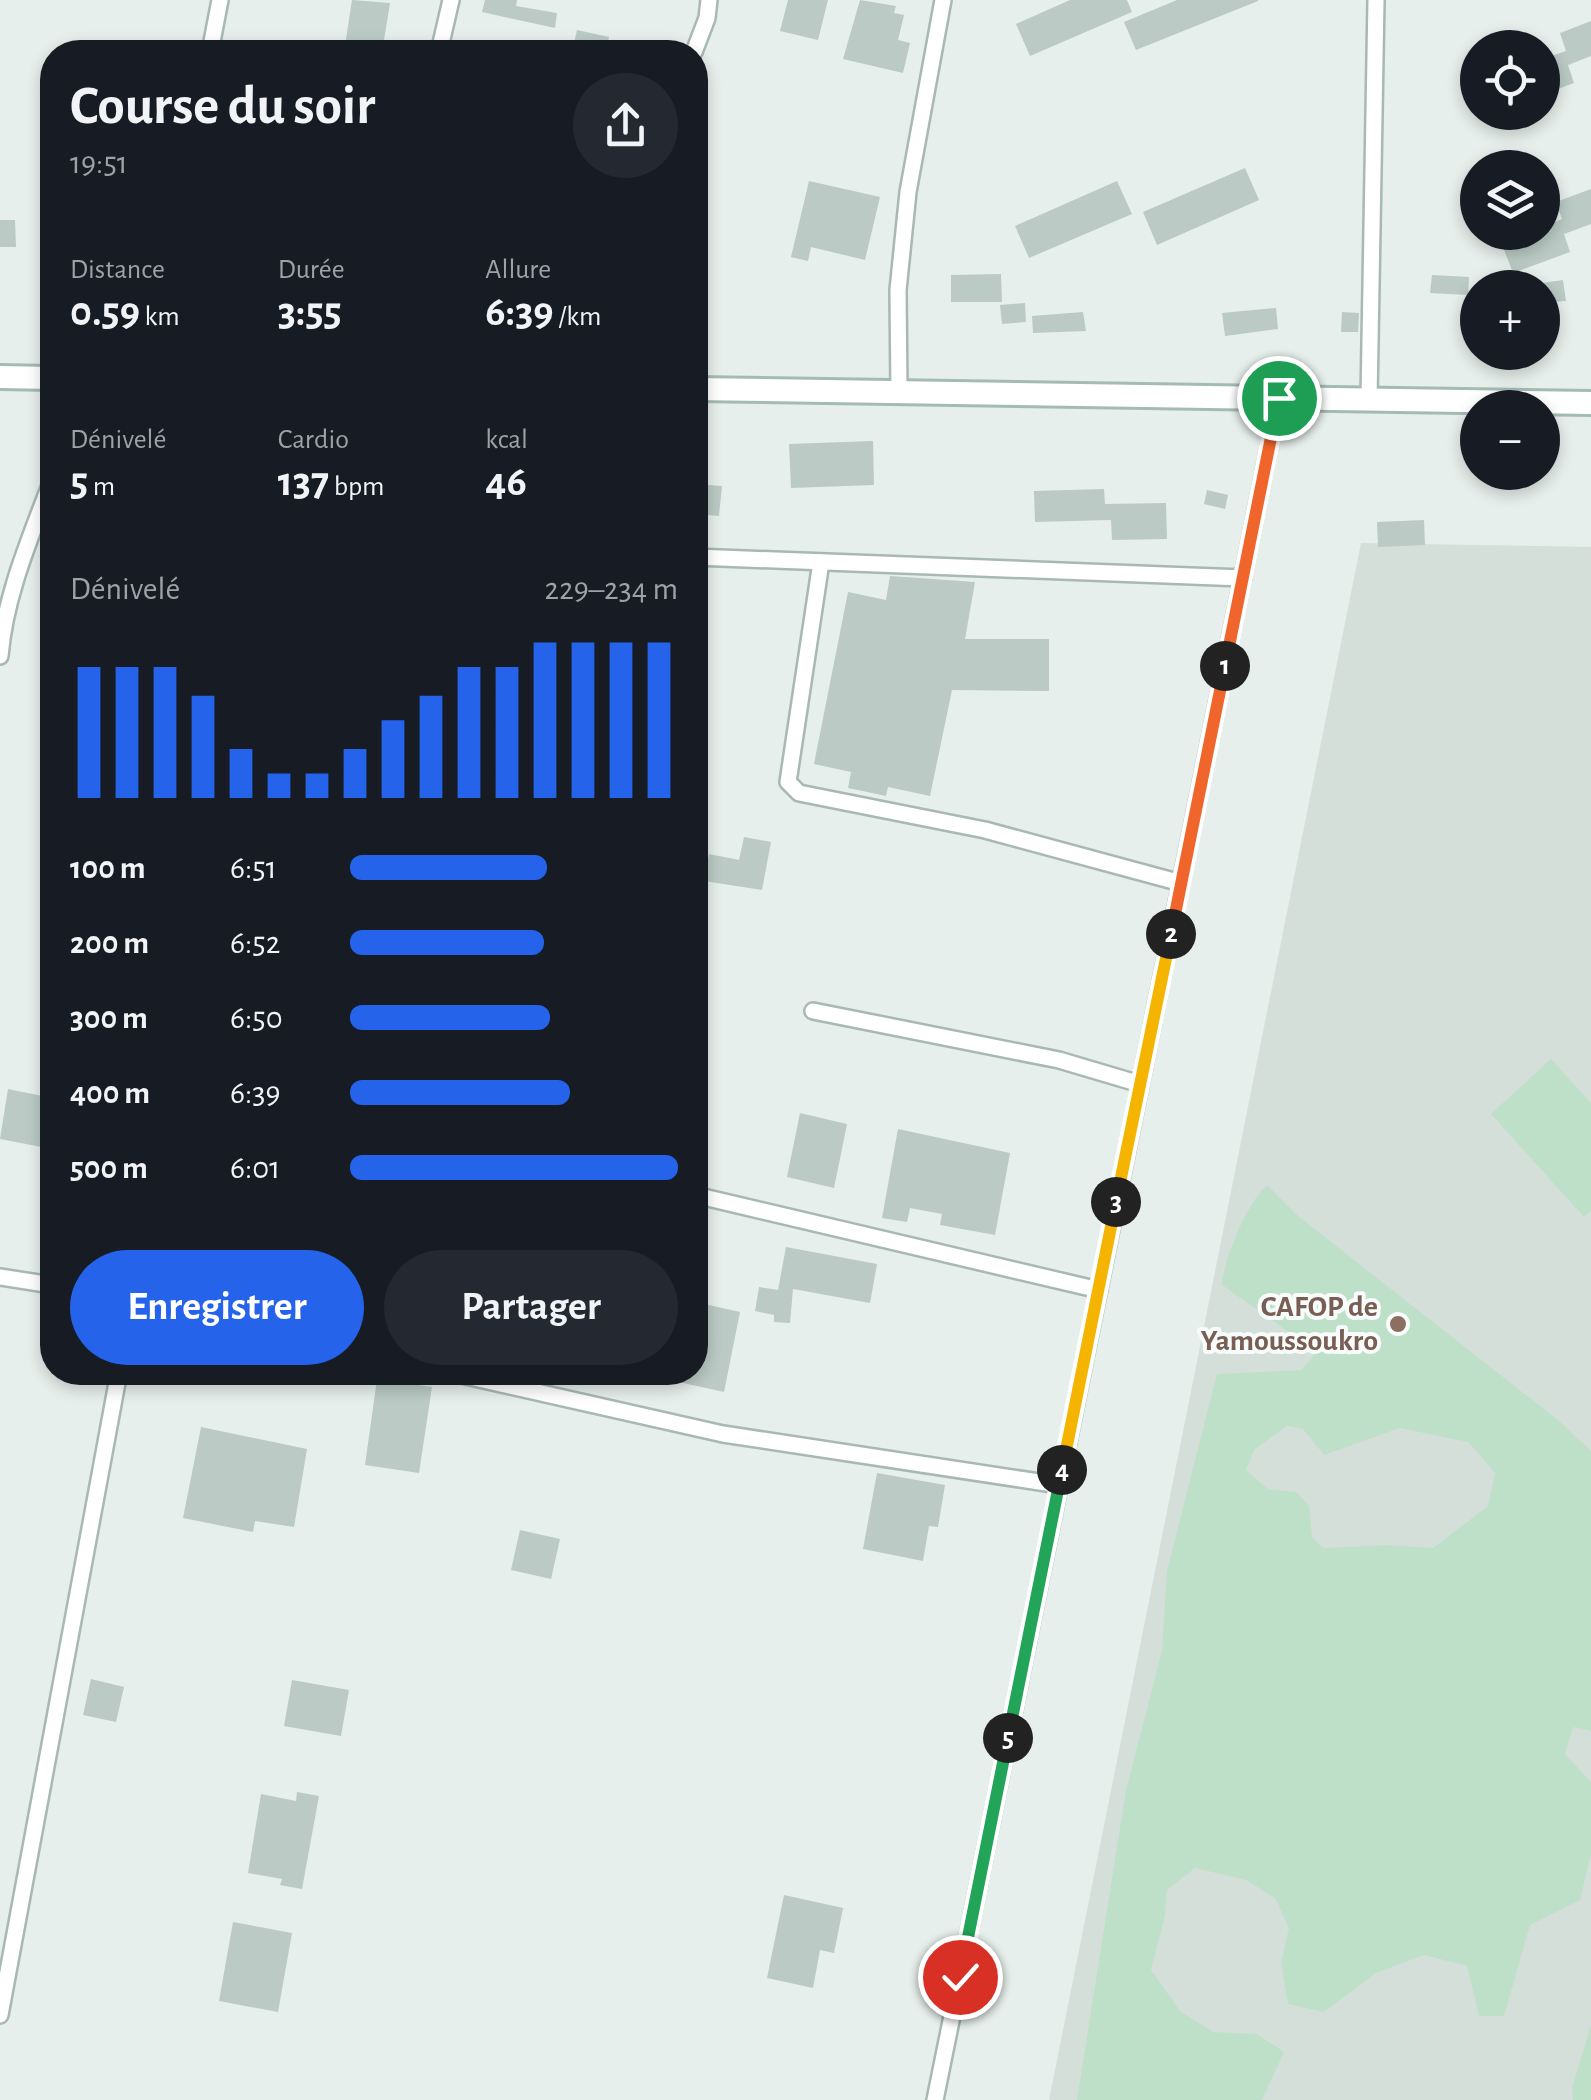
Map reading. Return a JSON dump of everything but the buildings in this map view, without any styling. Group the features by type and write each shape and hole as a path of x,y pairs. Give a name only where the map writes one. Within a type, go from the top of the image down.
{"street":[{"path":"212,40 220,0"},
{"path":"442,40 451,0"},
{"path":"699,40 709,0"},
{"path":"899,393 898,290 908,192 943,0"},
{"path":"1370,399 1376,0"},
{"path":"0,377 40,378"},
{"path":"708,389 1591,403"},
{"path":"935,2100 1279,398"},
{"path":"0,656 1,634 40,512"},
{"path":"708,558 1242,578"},
{"path":"821,562 788,782 798,794 985,830 1181,883"},
{"path":"813,1011 1058,1060 1140,1084"},
{"path":"708,1197 1099,1290"},
{"path":"0,1277 40,1283"},
{"path":"0,2015 117,1385"},
{"path":"506,1385 723,1434 1059,1485"}],"shaded area":[{"name":"CAFOP de Yamoussoukro","path":"1361,543 1591,547 1591,2100 1049,2100"}],"green space":[{"path":"1551,1059 1591,1103 1591,1211 1584,1217 1491,1114"},
{"path":"1267,1185 1298,1216 1558,1420 1591,1451 1591,1731 1573,1727 1565,1754 1591,1782 1591,1854 1580,1900 1530,1925 1504,2016 1479,2016 1467,1966 1424,1955 1376,1973 1324,2012 1288,2004 1281,1962 1289,1928 1275,1898 1246,1880 1195,1868 1167,1890 1151,1970 1180,2011 1213,2032 1257,2034 1284,2052 1262,2100 1077,2100 1126,1790 1162,1651 1167,1571 1217,1374 1301,1370 1317,1352 1222,1285 1238,1232","holes":["1287,1426 1303,1429 1324,1455 1400,1428 1468,1442 1495,1473 1488,1506 1433,1548 1323,1548 1312,1537 1309,1506 1296,1492 1268,1489 1246,1470 1254,1450"]},
{"path":"1591,2025 1591,2100 1573,2100 1572,2088"}],"place":[{"name":"CAFOP de Yamoussoukro","path":"1398,1324"}],"route":[{"path":"960,1977 1279,398"}]}
